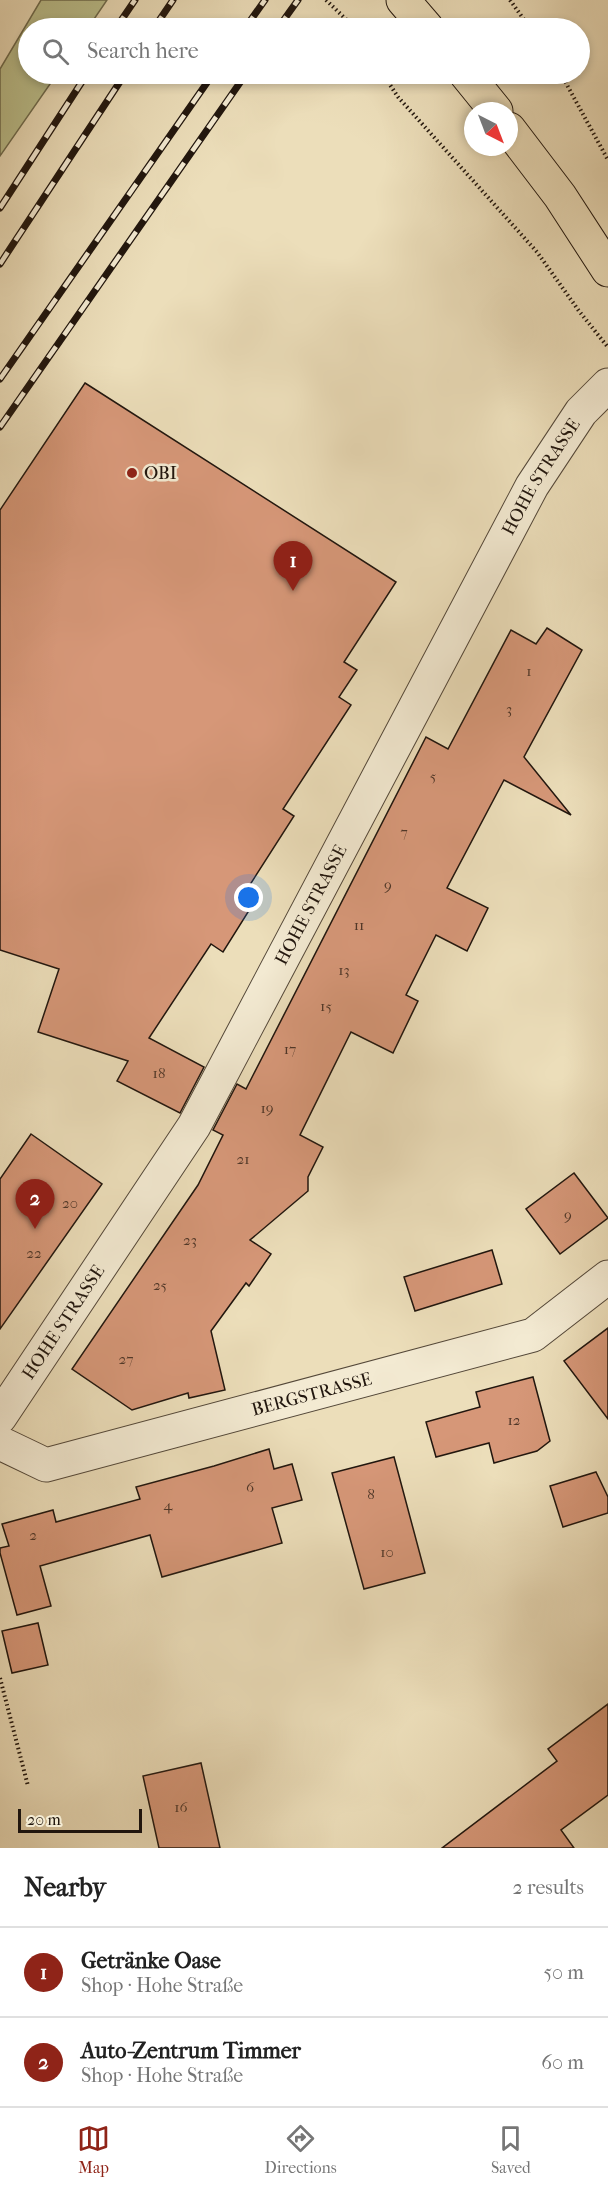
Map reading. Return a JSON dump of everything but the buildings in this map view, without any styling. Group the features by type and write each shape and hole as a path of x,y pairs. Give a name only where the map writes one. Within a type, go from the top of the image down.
{"main road":[{"path":"403,0 418,18"},
{"path":"474,84 488,102"},
{"path":"518,141 560,196 608,270"}],"street":[{"name":"HOHE STRASSE","path":"0,1417 194,1126 531,486 581,412 608,385"},
{"name":"BERGSTRASSE","path":"0,1443 46,1465 533,1335 608,1277"}],"path":[{"path":"326,0 345,18"},
{"path":"510,0 523,18"},
{"path":"390,84 398,97 537,252 608,347"},
{"path":"566,84 608,160"},
{"path":"0,1678 28,1786"}],"green space":[{"path":"41,0 107,0 95,18 30,18"},
{"path":"18,39 18,84 50,84 0,156 0,69"}],"railway":[{"path":"123,18 135,0"},
{"path":"161,18 173,0"},
{"path":"252,18 265,0"},
{"path":"285,18 298,0"},
{"path":"0,208 81,84"},
{"path":"0,264 118,84"},
{"path":"0,379 206,84"},
{"path":"0,427 239,84"}],"place":[{"name":"OBI","path":"132,473"},
{"name":"Getränke Oase","path":"293,591"},
{"name":"Auto-Zentrum Timmer","path":"35,1229"}]}
